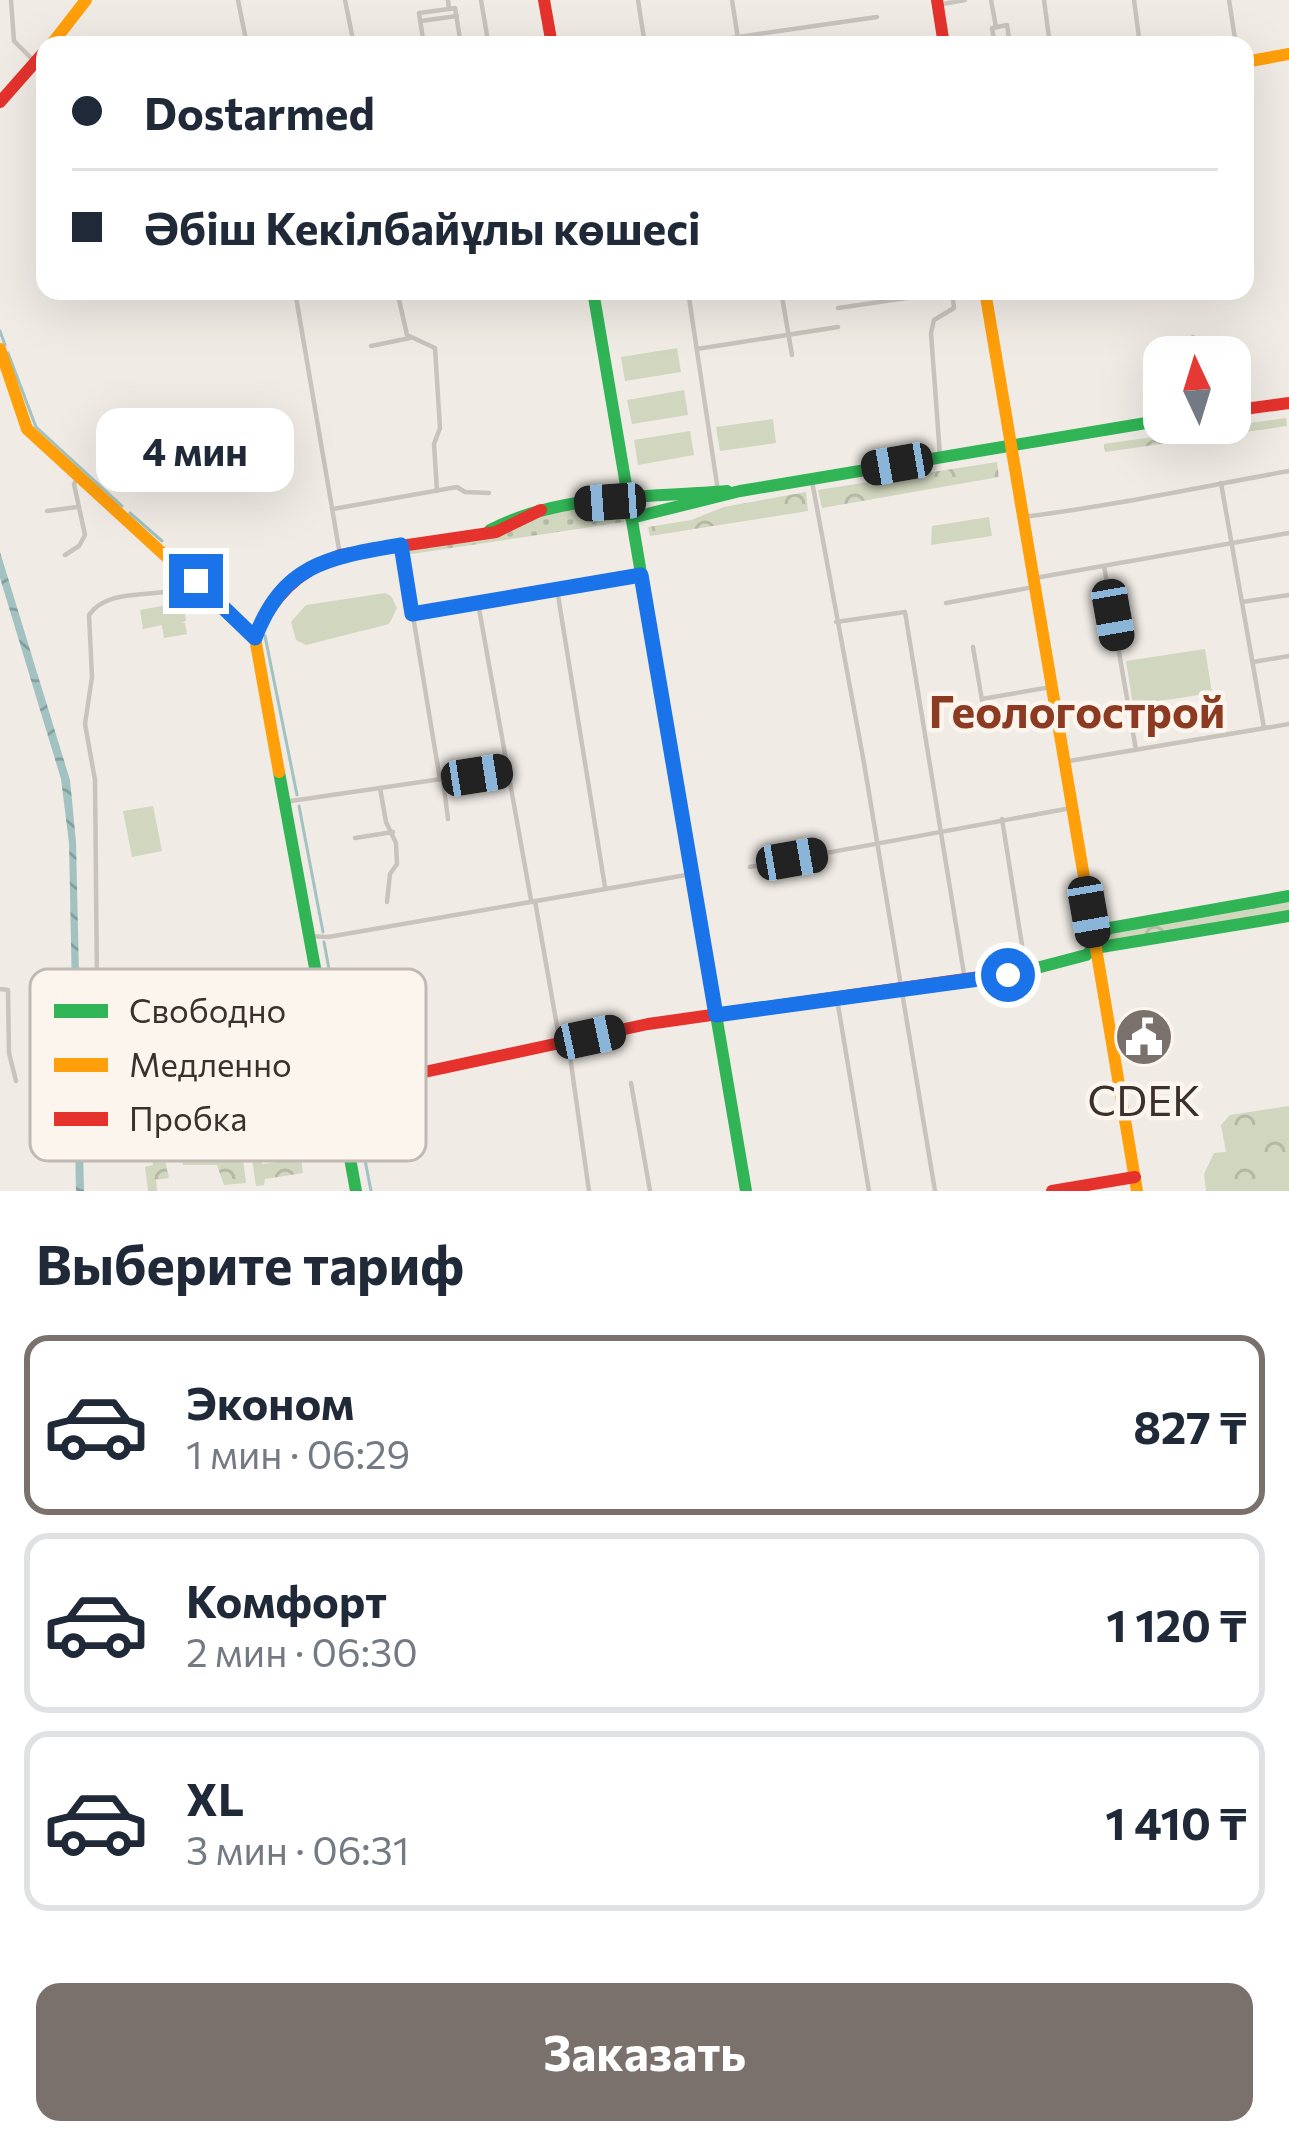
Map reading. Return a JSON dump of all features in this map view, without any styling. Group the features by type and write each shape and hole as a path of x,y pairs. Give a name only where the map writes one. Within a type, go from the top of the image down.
{"street":[{"path":"11,0 14,41 36,50"},
{"path":"57,36 86,0"},
{"path":"238,0 245,36"},
{"path":"345,0 352,36"},
{"path":"448,0 449,9"},
{"path":"481,0 487,36"},
{"path":"544,0 550,36"},
{"path":"638,0 644,36"},
{"path":"732,0 738,36"},
{"path":"942,36 937,3 965,0"},
{"path":"992,0 996,27"},
{"path":"1044,0 1049,36"},
{"path":"1134,0 1139,36"},
{"path":"1229,0 1235,36"},
{"path":"423,36 419,13 455,8 460,36"},
{"path":"421,21 457,16"},
{"path":"772,36 877,17"},
{"path":"993,36 992,28 1007,26 1009,36"},
{"path":"1254,61 1289,55"},
{"path":"0,102 36,62"},
{"path":"297,300 340,555"},
{"path":"399,300 410,338"},
{"path":"595,300 746,1191"},
{"path":"689,300 718,491"},
{"path":"783,300 792,356"},
{"path":"838,308 891,300"},
{"path":"940,456 931,333 934,320 954,308 953,300"},
{"path":"986,300 1136,1184 1052,1191"},
{"path":"697,349 838,327"},
{"path":"371,346 410,338 435,348 440,428 434,444 436,490"},
{"path":"0,349 28,429 255,638 316,969"},
{"path":"1251,408 1289,403"},
{"path":"632,518 740,491 1143,423"},
{"path":"1022,518 1079,512 1289,471"},
{"path":"65,555 85,536 74,484 78,477"},
{"path":"811,479 935,1191"},
{"path":"1221,483 1264,728"},
{"path":"333,509 457,487 489,494"},
{"path":"255,638 279,590 340,555 483,532 514,516 542,510 740,491"},
{"path":"46,512 77,507"},
{"path":"946,603 1104,566 1289,533"},
{"path":"401,545 448,819"},
{"path":"1104,566 1136,750"},
{"path":"412,614 641,575"},
{"path":"97,969 95,780 85,724 92,676 89,615 101,603 183,589 196,581"},
{"path":"557,590 605,887"},
{"path":"1242,602 1289,595"},
{"path":"478,603 589,1191"},
{"path":"836,622 905,612 965,980"},
{"path":"974,647 985,718"},
{"path":"1252,663 1289,656"},
{"path":"982,699 1051,687"},
{"path":"1064,762 1289,724"},
{"path":"284,802 510,770"},
{"path":"380,788 397,864 390,874 388,902"},
{"path":"749,867 1071,808"},
{"path":"1002,819 1024,964"},
{"path":"355,838 393,832"},
{"path":"308,936 328,937 692,874"},
{"path":"1095,948 1110,928 1289,896"},
{"path":"1173,916 1177,934"},
{"path":"426,1071 648,1024 1026,971 1086,955 1095,948 1289,916"},
{"path":"0,989 8,990 9,1053 16,1081"},
{"path":"836,999 869,1191"},
{"path":"631,1083 650,1191"},
{"path":"353,1161 356,1191"}],"green space":[{"path":"677,348 681,372 625,381 621,357"},
{"path":"684,390 688,415 632,424 627,400"},
{"path":"1286,418 1287,426 1251,431 1251,423"},
{"path":"773,419 776,443 720,451 716,427"},
{"path":"690,431 694,455 638,465 634,440"},
{"path":"1143,438 1143,444 1161,444 1105,452 1104,444"},
{"path":"997,462 999,477 822,508 818,490"},
{"path":"806,492 808,511 650,536 648,527"},
{"path":"603,505 623,509 624,522 405,555 412,549 510,531 547,512"},
{"path":"989,517 992,536 931,545 932,526"},
{"path":"385,593 397,608 389,624 306,645 296,640 291,622 306,605"},
{"path":"183,602 186,621 181,623 187,634 164,638 162,625 143,629 140,610"},
{"path":"1205,649 1212,693 1133,705 1126,661"},
{"path":"153,806 162,851 132,857 123,811"},
{"path":"1289,900 1289,914 1098,946 1106,931"},
{"path":"1289,1106 1289,1191 1206,1191 1204,1174 1214,1153 1226,1152 1221,1125 1230,1115"},
{"path":"152,1161 165,1161 169,1178 156,1180 157,1191 148,1191 145,1167 153,1165"},
{"path":"182,1161 243,1161 246,1183 224,1185 217,1165 183,1165"},
{"path":"252,1161 301,1161 303,1173 265,1179 264,1185 256,1186"}],"water":[{"path":"0,552 70,780 79,969 72,969 69,843 61,779 0,578"},
{"path":"75,1161 83,1161 84,1191 76,1191"}],"waterway":[{"path":"0,331 5,345"},
{"path":"8,353 36,427 122,506"},
{"path":"130,513 162,541"},
{"path":"195,570 225,597"},
{"path":"265,636 297,795"},
{"path":"299,806 323,932"},
{"path":"324,942 329,969"},
{"path":"365,1161 371,1191"}],"traffic: fast":[{"path":"595,300 746,1191"},
{"path":"631,518 740,491 1143,424"},
{"path":"490,530 576,503 727,491"},
{"path":"279,772 315,969"},
{"path":"1095,948 1110,928 1289,896"},
{"path":"1029,970 1086,955 1095,948 1289,916"},
{"path":"350,1161 356,1191"}],"traffic: slow":[{"path":"58,36 86,0"},
{"path":"1254,60 1289,54"},
{"path":"987,300 1137,1191"},
{"path":"0,349 27,429 255,638 279,772"}],"traffic: jam":[{"path":"544,0 550,36"},
{"path":"937,0 943,36"},
{"path":"0,102 36,61"},
{"path":"1251,408 1289,403"},
{"path":"255,638 288,587 340,555 496,532 541,510"},
{"path":"426,1072 648,1024 1029,970"},
{"path":"1052,1191 1135,1177"}],"place":[{"name":"CDEK","path":"1144,1037"}],"district":[{"name":"Геологострой","path":"1077,709"}],"route":[{"path":"196,581 255,638 268,606 294,578 340,555 401,545 412,614 641,575 716,1015 1008,975"}]}
